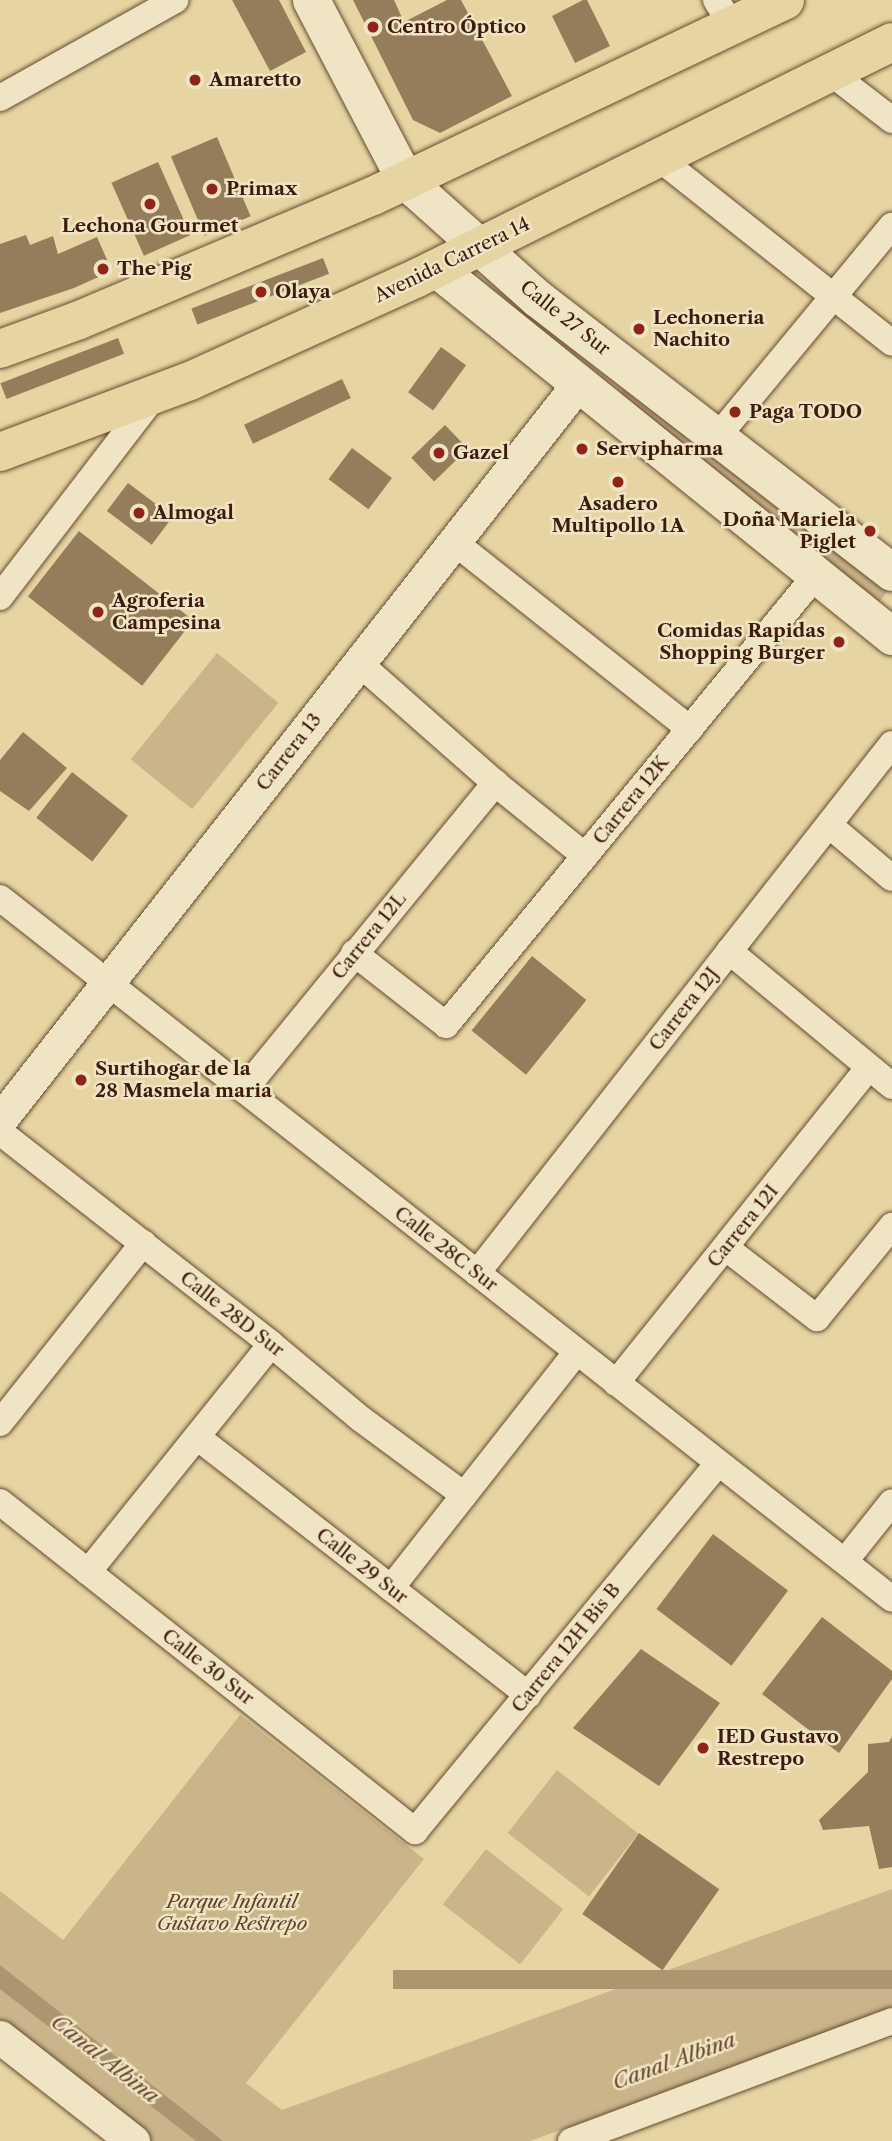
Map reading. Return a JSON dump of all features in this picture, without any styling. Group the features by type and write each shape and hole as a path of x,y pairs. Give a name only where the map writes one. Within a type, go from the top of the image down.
{"main road":[{"name":"Calle 27 Sur","path":"312,0 407,180 537,298 892,572"},
{"path":"0,349 89,316 407,180 724,13 785,0"},
{"name":"Avenida Carrera 14","path":"0,452 155,395 437,269 892,42"},
{"path":"437,269 892,636"}],"street":[{"path":"0,98 175,0"},
{"path":"831,73 892,120"},
{"path":"660,159 892,343"},
{"path":"718,436 892,226"},
{"name":"Carrera 13","path":"0,1120 579,383"},
{"path":"0,597 155,395"},
{"path":"454,542 690,729"},
{"name":"Carrera 12K","path":"354,953 446,1025 816,575"},
{"path":"359,663 495,783 585,856"},
{"name":"Carrera 12J","path":"477,1273 892,744"},
{"name":"Carrera 12L","path":"244,1090 495,783"},
{"path":"829,825 892,878"},
{"name":"Calle 28C Sur","path":"0,898 892,1599"},
{"path":"729,951 892,1086"},
{"name":"Carrera 12I","path":"615,1383 868,1068"},
{"name":"Calle 28D Sur","path":"0,1132 271,1344 361,1419 464,1495"},
{"path":"726,1248 817,1318 892,1226"},
{"path":"0,1423 143,1243"},
{"path":"88,1572 271,1344"},
{"path":"391,1588 576,1353"},
{"name":"Calle 29 Sur","path":"197,1437 528,1695"},
{"name":"Carrera 12H Bis B","path":"415,1831 717,1464"},
{"name":"Calle 30 Sur","path":"0,1502 415,1831"},
{"path":"845,1561 892,1502"},
{"path":"571,2141 892,2021"},
{"path":"0,2037 132,2141"}],"green space":[{"path":"630,380 892,585 878,604 615,399"},
{"path":"217,653 278,703 192,809 131,759"},
{"name":"Parque Infantil Gustavo Restrepo","path":"240,1715 424,1859 246,2083 282,2110 892,1889 892,2009 530,2141 147,2141 0,2023 0,1891 63,1940"},
{"path":"557,1770 638,1833 589,1896 508,1833"},
{"path":"486,1849 563,1909 520,1964 443,1904"}],"water":[{"name":"Canal Albina","path":"0,1965 223,2141 196,2141 0,1989"},
{"path":"393,1970 892,1970 892,1989 393,1989"}],"building":[{"path":"232,0 279,0 306,52 270,71"},
{"path":"353,0 394,0 404,22 447,0 461,0 512,96 440,133 413,120"},
{"path":"587,0 610,46 575,63 552,16"},
{"name":"Primax","path":"217,137 251,216 205,236 171,157"},
{"name":"Lechona Gourmet","path":"158,162 191,235 144,256 111,183"},
{"path":"26,235 30,245 53,236 58,254 97,237 112,271 74,288 0,313 0,244"},
{"name":"Olaya","path":"323,258 329,274 197,324 191,309"},
{"path":"118,338 124,354 6,399 0,383"},
{"path":"441,347 466,365 433,411 408,392"},
{"path":"342,379 351,398 253,444 244,425"},
{"name":"Gazel","path":"445,425 468,449 434,481 411,458"},
{"path":"352,448 392,478 368,509 329,479"},
{"name":"Almogal","path":"128,483 173,517 152,545 107,511"},
{"path":"79,531 193,620 142,686 28,596"},
{"path":"23,732 67,768 29,811 0,791 0,760"},
{"path":"72,772 128,816 92,861 36,818"},
{"path":"532,956 586,1000 526,1075 472,1031"},
{"path":"713,1534 788,1591 732,1666 656,1609"},
{"path":"822,1617 892,1671 892,1679 839,1753 762,1694"},
{"path":"641,1649 720,1703 659,1786 573,1728"},
{"path":"892,1736 892,1867 879,1869 869,1826 823,1830 819,1820 868,1772 868,1744 889,1742"},
{"path":"639,1833 719,1889 662,1970 582,1914"}],"place":[{"name":"Centro Óptico","path":"373,27"},
{"name":"Amaretto","path":"195,80"},
{"name":"Primax","path":"212,189"},
{"name":"Lechona Gourmet","path":"150,204"},
{"name":"The Pig","path":"103,269"},
{"name":"Olaya","path":"261,292"},
{"name":"Lechoneria Nachito","path":"639,329"},
{"name":"Paga TODO","path":"735,412"},
{"name":"Servipharma","path":"582,449"},
{"name":"Gazel","path":"439,453"},
{"name":"Asadero Multipollo 1A","path":"618,482"},
{"name":"Almogal","path":"139,513"},
{"name":"Doña Mariela Piglet","path":"870,531"},
{"name":"Agroferia Campesina","path":"98,612"},
{"name":"Comidas Rapidas Shopping Burger","path":"839,642"},
{"name":"Surtihogar de la 28 Masmela maria","path":"81,1080"},
{"name":"IED Gustavo Restrepo","path":"703,1748"}]}
